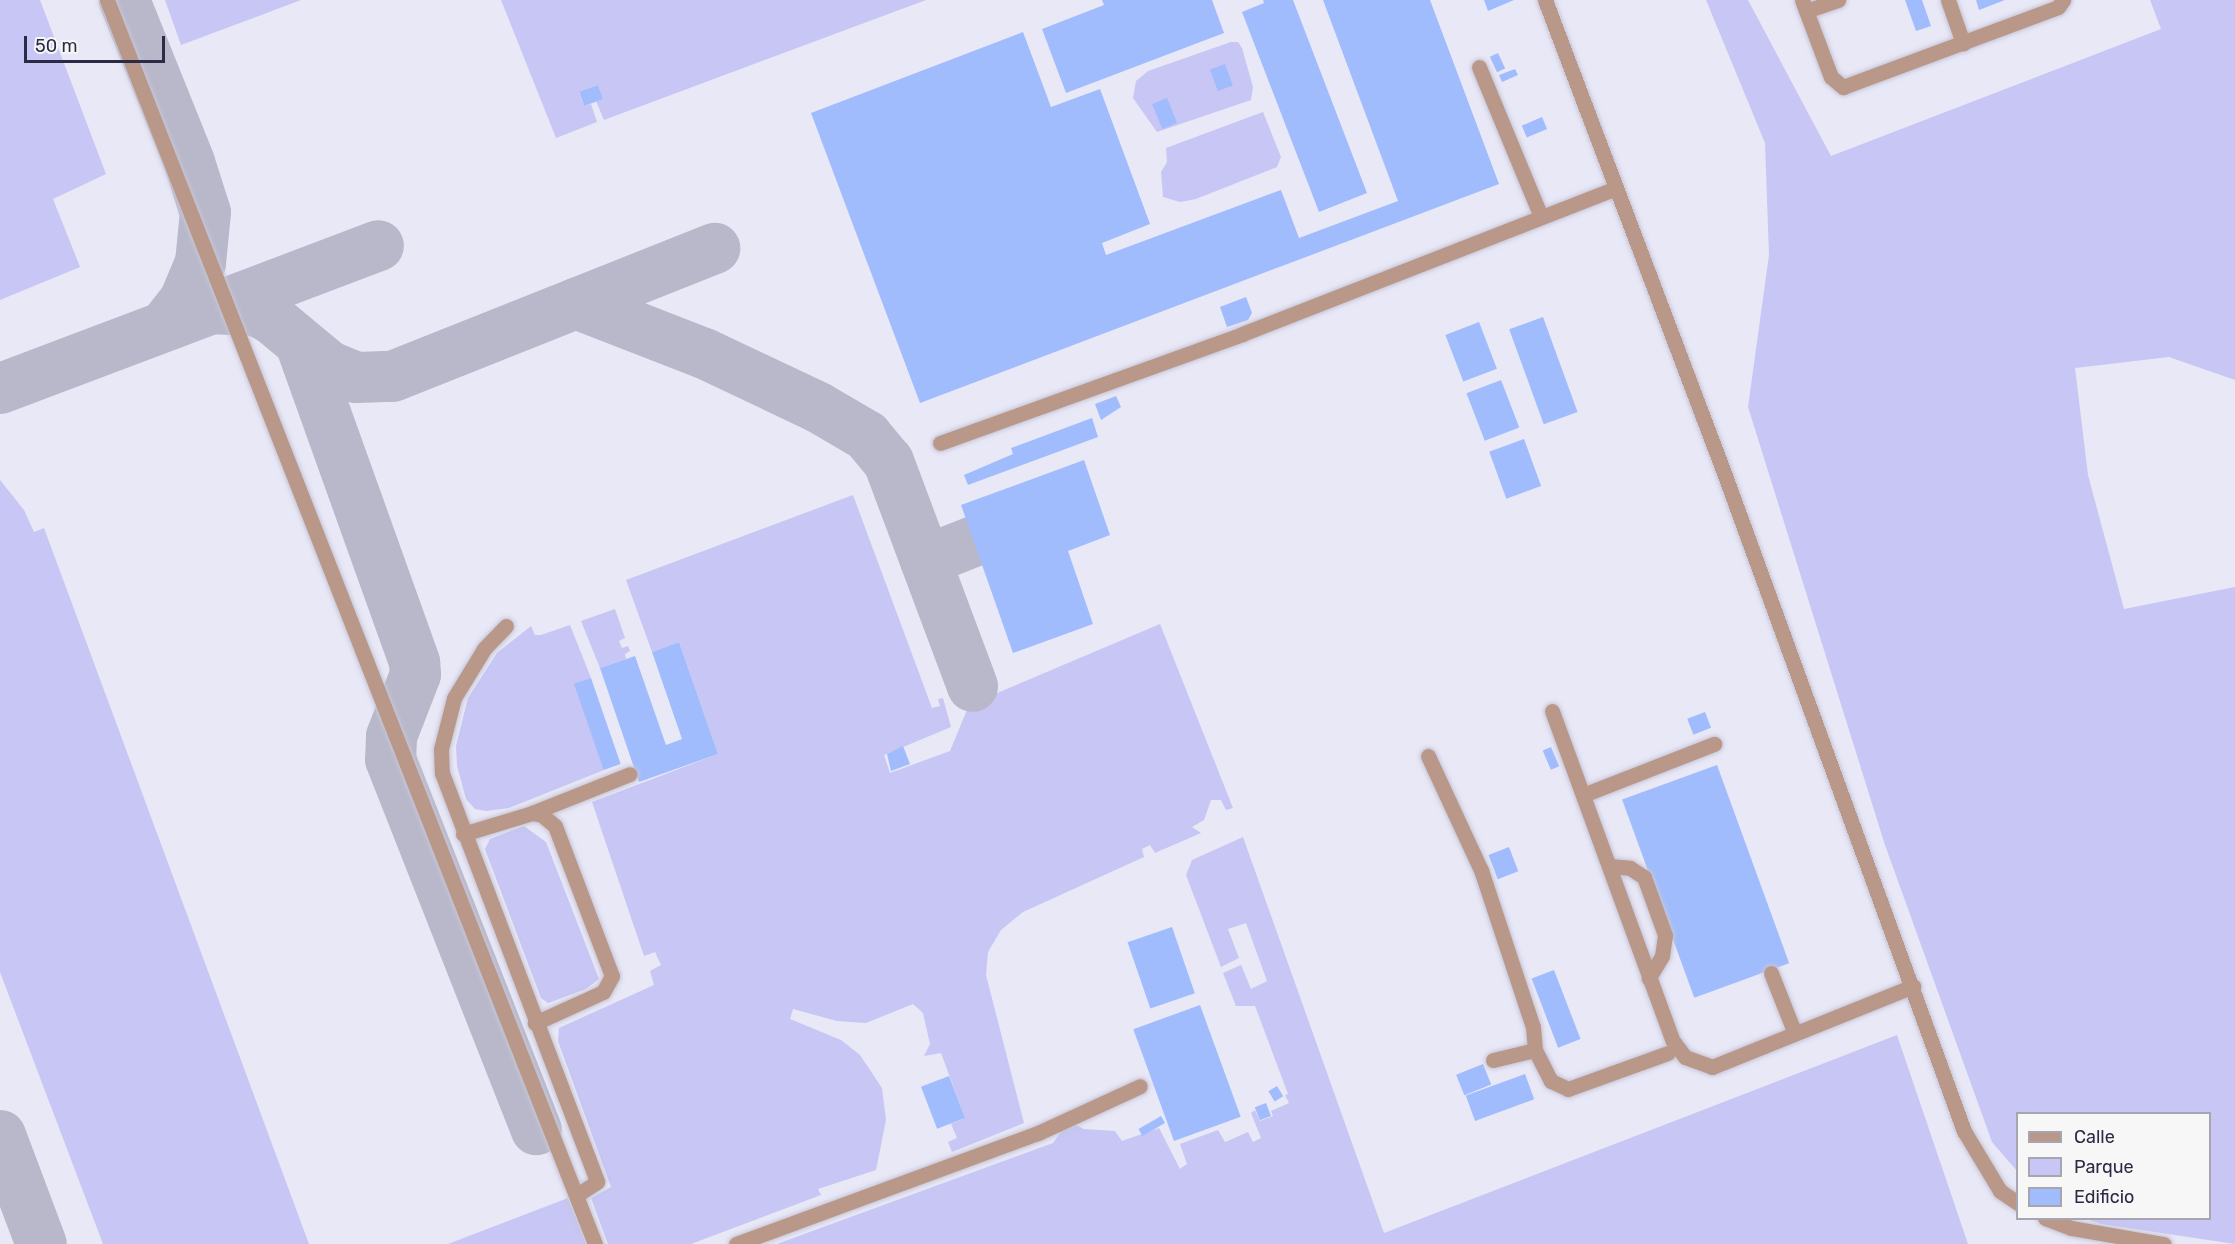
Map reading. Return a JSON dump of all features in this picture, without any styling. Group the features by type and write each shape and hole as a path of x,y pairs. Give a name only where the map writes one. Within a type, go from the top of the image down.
{"street":[{"path":"108,0 595,1244"},
{"path":"1545,0 1614,189 1723,470 1964,1131 2000,1191 2016,1202"},
{"path":"1838,0 1804,6 1831,77 1843,87 2058,7 2063,0"},
{"path":"1947,0 1964,43"},
{"path":"1479,67 1541,217"},
{"path":"940,443 1242,334 1614,189"},
{"path":"506,626 472,667 454,698 445,725 442,772 597,1182 577,1195"},
{"path":"1552,711 1649,978 1670,1047 1685,1057 1712,1067 1794,1031 1913,986"},
{"path":"1583,795 1714,744"},
{"path":"1428,756 1481,870 1533,1027 1535,1050 1551,1081 1563,1089 1670,1047"},
{"path":"464,834 532,813 630,774"},
{"path":"535,1023 603,992 612,976 558,833 556,814 562,802"},
{"path":"532,813 547,818 558,833"},
{"path":"1609,866 1630,868 1644,877 1665,935 1662,956 1649,978"},
{"path":"1771,973 1794,1031"},
{"path":"1493,1060 1535,1050"},
{"path":"736,1244 1038,1133 1140,1086"},
{"path":"2050,1220 2071,1228 2164,1244"}],"green space":[{"path":"0,0 40,0 106,174 53,199 80,267 0,300"},
{"path":"165,0 301,0 181,45"},
{"path":"501,0 926,0 604,120 596,101 603,99 598,85 579,92 584,106 591,104 597,122 556,138"},
{"path":"1706,0 1748,0 1831,156 2161,29 2150,0 2235,0 2235,380 2169,357 2075,368 2088,475 2124,609 2235,587 2235,1244 2101,1224 2089,1220 2211,1220 2211,1112 2016,1112 2016,1170 1992,1142 1885,845 1748,407 1769,255 1765,143"},
{"path":"1231,42 1238,42 1242,48 1253,87 1251,100 1157,132 1133,98 1136,81 1148,71"},
{"path":"1263,112 1281,157 1277,167 1196,199 1180,202 1163,197 1161,172 1167,162 1166,148"},
{"path":"0,480 24,510 34,532 44,528 309,1244 103,1244 0,972"},
{"path":"853,495 932,708 940,706 938,699 943,698 951,727 884,755 890,773 950,751 969,705 1160,624 1233,808 1226,810 1221,800 1211,800 1204,820 1192,827 1201,833 1155,853 1150,845 1142,849 1144,857 1023,912 1001,930 988,952 986,975 1024,1123 952,1152 948,1142 957,1138 951,1124 965,1118 941,1053 924,1056 930,1044 923,1013 913,1004 866,1023 837,1021 793,1009 790,1019 841,1040 860,1055 882,1088 886,1120 876,1170 818,1189 821,1195 691,1244 608,1244 591,1198 611,1187 558,1041 559,1028 654,985 650,971 661,965 655,952 644,956 592,802 718,754 679,642 652,652 626,580"},
{"path":"615,609 625,638 619,641 622,648 628,646 630,651 625,654 626,659 600,668 581,621"},
{"path":"570,625 591,678 575,684 604,770 509,808 486,811 475,809 466,799 457,766 456,746 468,698 497,653 531,626 535,635 541,635"},
{"path":"524,826 546,842 599,979 586,989 548,1003 541,998 485,849 490,839"},
{"path":"1243,837 1384,1233 1897,1035 1968,1244 777,1244 1053,1143 1062,1130 1074,1124 1084,1129 1115,1131 1122,1141 1159,1128 1180,1169 1187,1164 1180,1144 1218,1130 1225,1142 1248,1132 1253,1142 1261,1138 1251,1113 1255,1110 1260,1121 1273,1116 1271,1111 1289,1103 1285,1095 1288,1094 1255,1006 1236,1006 1223,973 1241,965 1251,989 1267,981 1246,923 1228,929 1239,958 1221,967 1186,875 1192,860"},
{"path":"568,1198 586,1244 448,1244"}],"building":[{"path":"1102,0 1212,0 1224,33 1066,93 1042,29 1104,5"},
{"path":"1263,0 1293,0 1367,193 1319,212 1242,12 1264,3"},
{"path":"1323,0 1430,0 1499,184 920,403 811,113 1023,32 1051,107 1100,89 1150,224 1102,243 1106,255 1281,190 1299,238 1398,201"},
{"path":"1484,0 1514,0 1488,11"},
{"path":"1905,0 1922,0 1931,26 1916,31"},
{"path":"1976,0 2005,0 1979,10"},
{"path":"1498,53 1505,68 1497,72 1490,57"},
{"path":"1225,64 1233,86 1218,91 1210,69"},
{"path":"1515,69 1518,75 1502,82 1499,75"},
{"path":"598,85 603,99 584,106 579,92"},
{"path":"1167,98 1177,123 1162,129 1152,104"},
{"path":"1542,117 1547,129 1527,138 1522,126"},
{"path":"1246,297 1252,313 1248,320 1227,327 1220,307"},
{"path":"1543,317 1578,412 1544,424 1509,329"},
{"path":"1479,322 1497,369 1463,382 1445,335"},
{"path":"1501,380 1519,428 1485,441 1466,393"},
{"path":"1116,396 1121,407 1101,420 1095,404"},
{"path":"1092,418 1098,437 968,485 964,475 1013,454 1011,448"},
{"path":"1524,439 1541,486 1506,499 1489,452"},
{"path":"1084,460 1110,535 1068,551 1093,624 1013,653 961,505"},
{"path":"679,642 718,754 639,782 600,668 635,656 666,745 682,739 652,652"},
{"path":"591,678 621,764 604,770 574,684"},
{"path":"1705,712 1711,728 1693,735 1687,719"},
{"path":"903,746 910,764 891,771 887,754"},
{"path":"1551,747 1559,766 1551,770 1543,751"},
{"path":"1717,765 1789,963 1694,998 1622,800"},
{"path":"1509,847 1518,871 1498,879 1488,855"},
{"path":"1172,927 1195,993 1150,1008 1128,942"},
{"path":"1554,970 1581,1039 1558,1048 1532,979"},
{"path":"1200,1005 1241,1117 1174,1141 1133,1029"},
{"path":"1483,1064 1491,1084 1464,1095 1456,1075"},
{"path":"1525,1074 1534,1099 1475,1121 1466,1096"},
{"path":"949,1076 965,1118 937,1129 921,1087"},
{"path":"1277,1086 1283,1096 1275,1101 1268,1091"},
{"path":"1266,1103 1271,1116 1260,1120 1255,1107"},
{"path":"1161,1116 1165,1123 1142,1136 1138,1129"}],"taxiway":[{"path":"124,0 189,162 205,212 200,262 184,300 165,324"},
{"path":"0,388 378,245"},
{"path":"208,308 255,310 271,318 329,366 356,377 392,376 714,248"},
{"path":"575,303 704,353 818,407 866,435 888,461 972,686"},
{"path":"300,343 414,662 415,674 391,736 390,759 536,1129"},
{"path":"925,560 973,541"},
{"path":"0,1135 41,1244"}]}
